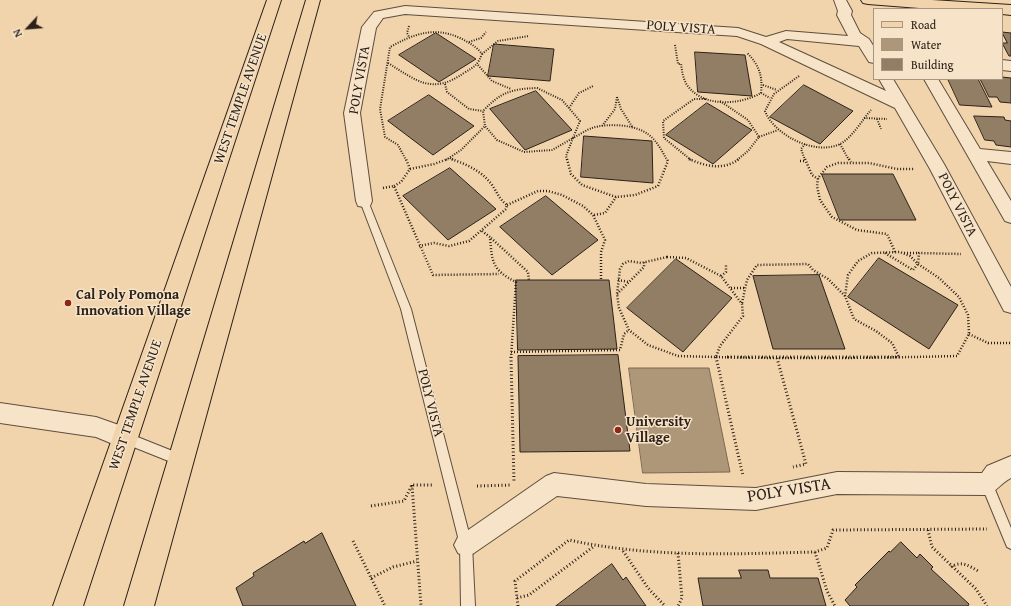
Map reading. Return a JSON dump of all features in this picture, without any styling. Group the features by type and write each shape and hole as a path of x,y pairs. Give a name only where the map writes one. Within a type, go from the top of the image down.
{"main road":[{"name":"WEST TEMPLE AVENUE","path":"68,606 274,0"},
{"path":"139,606 182,461 313,0"},
{"path":"868,0 982,8"}],"street":[{"path":"843,5 844,15 854,35 864,42 873,57"},
{"name":"POLY VISTA","path":"363,197 352,113 369,27 379,15 405,10 738,32 766,41 902,105"},
{"path":"766,41 786,35 864,42"},
{"name":"POLY VISTA","path":"887,80 938,168 1011,305"},
{"path":"932,80 1011,216"},
{"path":"974,154 1011,158"},
{"path":"0,413 96,426 125,438"},
{"path":"987,484 995,474 1011,467"},
{"name":"POLY VISTA","path":"466,545 554,484 646,495 756,500 837,483 987,484"}],"lane":[{"name":"POLY VISTA","path":"363,197 406,309 466,545 468,606"},
{"path":"125,438 182,461"},
{"path":"987,484 1011,543"}],"path":[{"path":"410,168 403,150 393,140 385,136 380,109 390,48 406,38 428,30 449,32 469,42 482,54"},
{"path":"738,32 744,51 754,59 760,70 763,85 761,93 743,102 694,99 682,106 663,121 664,138 677,151 689,159 707,166 725,167 738,160 751,148 759,137 778,130"},
{"path":"388,63 416,81 432,86 445,84 478,65 482,54 493,42 501,39 532,35"},
{"path":"669,44 676,45 678,64 681,64 687,87 707,99"},
{"path":"813,64 793,81 777,90 770,98 766,106 766,116 778,130 804,144 824,147 840,144 876,105 883,109 902,105"},
{"path":"478,65 484,75 493,83 511,89 536,88 553,94 569,108 580,121 573,138 566,156 571,174 582,185 616,197 635,195 658,186 668,160 656,139 642,129 602,126 592,128 573,138 552,150 524,152 497,140 485,126 483,111"},
{"path":"445,84 446,92 469,109 483,111"},
{"path":"763,85 777,90"},
{"path":"569,108 579,93 593,86"},
{"path":"483,111 497,96 511,89"},
{"path":"761,93 770,98"},
{"path":"602,126 615,109 617,97 621,109 633,128"},
{"path":"720,101 747,118 755,128 759,137"},
{"path":"864,118 892,119"},
{"path":"877,119 881,129"},
{"path":"410,168 430,166 450,158 469,144 485,126"},
{"path":"804,144 802,149 806,161 812,174 818,179"},
{"path":"840,144 851,162"},
{"path":"450,158 465,163 480,173 492,184 500,200 507,205"},
{"path":"800,161 806,161"},
{"path":"895,252 887,234 872,233 849,228 828,213 818,198 816,182 822,170 833,164 851,162 878,164 896,169 938,168"},
{"path":"363,197 401,182 410,168"},
{"path":"394,186 433,275 500,274"},
{"path":"419,246 434,243 448,246 469,241 506,209 507,205 517,202 540,190 557,192 579,204 594,215 605,240 601,252 601,279"},
{"path":"594,215 605,213 616,197"},
{"path":"482,231 528,272 529,280"},
{"path":"490,237 493,266 500,274 516,282 511,352 514,485"},
{"path":"845,296 848,275 858,261 872,253 900,252 962,254 961,249"},
{"path":"742,304 721,276 686,258 667,256 644,262 629,261 623,264 618,280 617,294 619,308 629,330 648,345 678,356 777,358 958,356 969,334 968,315 959,297 939,278 918,264 910,256 900,252"},
{"path":"885,253 913,270 918,264 919,253"},
{"path":"617,294 644,267 644,262"},
{"path":"721,276 726,272 726,264"},
{"path":"744,482 716,357 720,346 743,316 742,304 745,288 757,265 808,264 813,270 828,279 845,296 854,319 876,331 892,343 899,357"},
{"path":"618,280 629,282"},
{"path":"731,288 745,288"},
{"path":"511,352 620,350 624,334 629,330"},
{"path":"969,334 988,343 1011,343"},
{"path":"777,358 806,464 785,469"},
{"path":"478,486 514,485 519,482"},
{"path":"412,485 434,485"},
{"path":"370,506 404,501 412,485"},
{"path":"412,485 421,606"},
{"path":"518,606 515,581 569,540 623,551 678,553 815,552 827,548 833,530 1005,529"},
{"path":"928,530 932,547 951,567 976,588 987,606"},
{"path":"353,541 385,606"},
{"path":"517,598 529,594 594,546"},
{"path":"623,551 648,588 665,606"},
{"path":"815,552 827,591 834,606"},
{"path":"678,553 682,598 678,606"},
{"path":"371,578 380,572 390,570 402,563 417,561"},
{"path":"951,567 957,563 963,563 980,572"}],"water":[{"path":"629,368 709,368 730,472 643,473"}],"building":[{"path":"1003,32 1011,33 1011,56 1009,56 1003,45 1003,43 1007,43"},
{"path":"436,33 476,59 439,82 399,55"},
{"path":"494,44 554,49 550,81 488,76"},
{"path":"695,52 745,55 752,96 698,92"},
{"path":"1003,77 1011,78 1011,103 1000,102 997,97 989,97 980,80 1003,80"},
{"path":"948,80 978,80 992,107 960,105"},
{"path":"804,85 853,111 820,144 770,117"},
{"path":"536,91 572,130 525,150 490,109"},
{"path":"429,95 474,126 433,155 388,121"},
{"path":"707,103 752,130 713,164 666,135"},
{"path":"974,116 1004,117 1005,120 1011,121 1011,147 996,145 994,141 985,140"},
{"path":"584,136 652,141 653,183 581,177"},
{"path":"450,168 496,209 448,240 403,196"},
{"path":"822,174 893,174 916,220 840,220"},
{"path":"546,196 598,240 552,275 500,227"},
{"path":"879,258 958,305 929,349 848,297"},
{"path":"676,259 732,298 683,352 627,308"},
{"path":"819,275 845,349 773,349 753,276"},
{"path":"516,280 609,280 617,349 518,350"},
{"path":"618,355 630,451 520,452 518,356"},
{"path":"322,533 356,606 243,606 236,588 254,576 253,573 304,541 305,543"},
{"path":"901,542 917,558 920,554 933,567 931,569 969,604 968,606 850,606 845,600 857,587 855,585 889,551 890,552"},
{"path":"612,564 623,580 626,577 646,606 556,606"},
{"path":"739,570 768,570 770,578 818,578 826,606 703,606 698,578 741,578"}],"place":[{"name":"Cal Poly Pomona Innovation Village","path":"68,303"},
{"name":"University Village","path":"618,430"}]}
